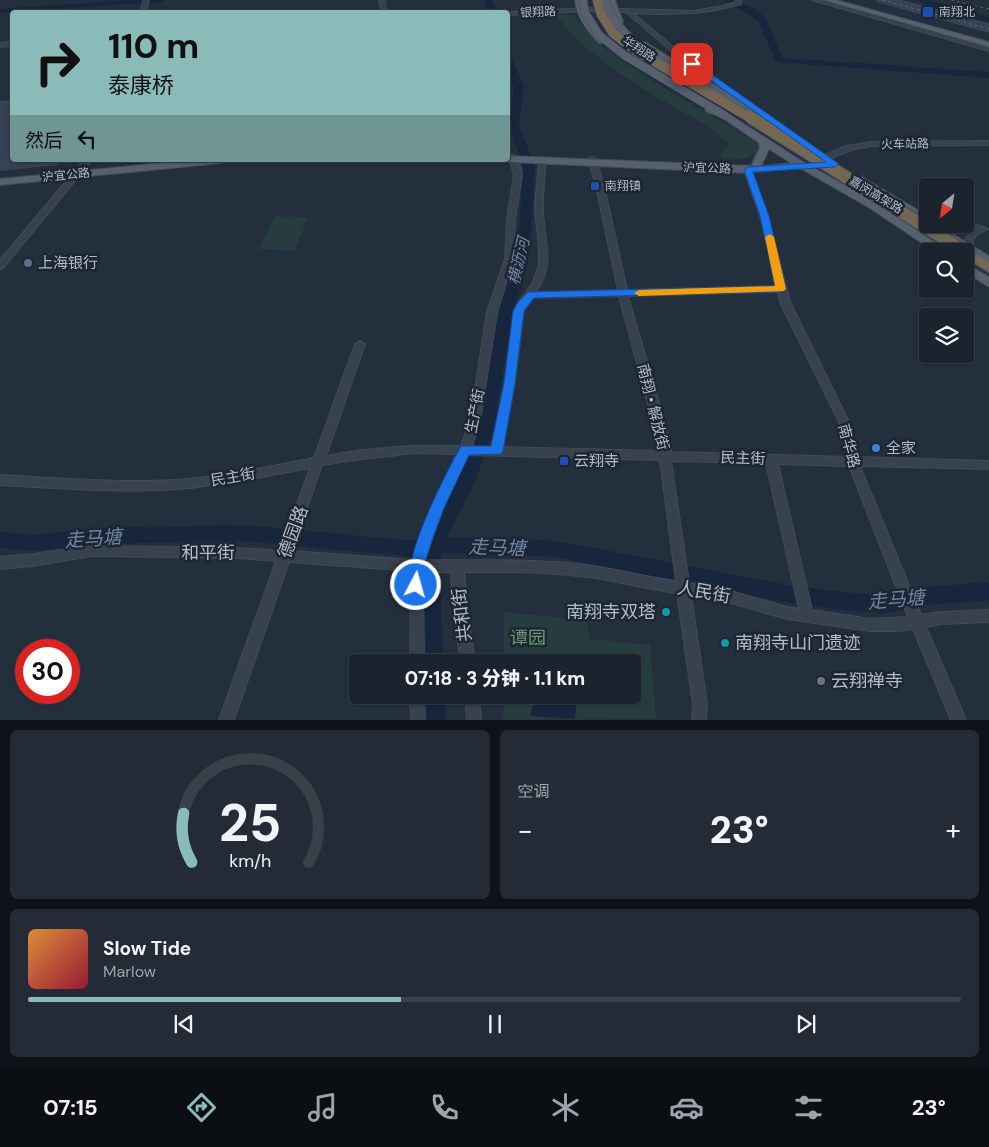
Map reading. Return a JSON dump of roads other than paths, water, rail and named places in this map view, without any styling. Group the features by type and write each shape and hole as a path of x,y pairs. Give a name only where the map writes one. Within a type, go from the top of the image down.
{"highway":[{"name":"嘉闵高架路","path":"588,0 592,14 605,34 630,54 776,141 937,243"},
{"name":"嘉闵高架路","path":"598,0 601,14 613,33 636,51 729,104 950,243"},
{"name":"嘉闵高架路","path":"974,258 989,268"},
{"name":"嘉闵高架路","path":"974,262 989,278"}],"main road":[{"path":"579,0 580,11 585,22 596,35 620,56 712,111 724,115"},
{"name":"华翔路","path":"583,0 585,13 599,35 624,55 800,163"},
{"name":"华翔路","path":"605,0 609,14 623,33 644,49 742,108"},
{"path":"611,0 617,19 647,48 733,100 742,108 806,149 919,216"},
{"path":"828,0 989,45"},
{"path":"840,0 989,45"},
{"path":"762,139 765,147 764,153 754,168 820,175"},
{"name":"沪宜公路","path":"512,157 754,168 800,163 824,158"},
{"name":"沪宜公路","path":"0,182 168,162"},
{"name":"沪宜公路","path":"0,178 198,162"},
{"path":"800,163 834,164"},
{"path":"800,163 872,205 930,243"},
{"path":"941,233 954,243"},
{"path":"974,256 989,261"},
{"path":"974,273 989,282"}],"street":[{"path":"815,0 989,45"},
{"name":"银翔路","path":"510,13 614,10 648,13 700,10 732,6 739,2"},
{"path":"628,11 677,53 824,158"},
{"name":"火车站路","path":"824,158 864,145 989,142"},
{"name":"生产街","path":"417,654 422,562 425,540 437,508 465,450 475,422 492,312 509,259 511,220 518,175 512,157"},
{"path":"497,451 510,383 519,311 522,304 531,295 540,281 544,258 544,240 539,214 538,159"},
{"name":"南翔 • 解放街","path":"592,161 600,186 623,293 664,445 666,471 700,704 698,720"},
{"path":"0,266 86,162"},
{"name":"南华路","path":"754,168 781,289 788,309 845,424 852,461 902,587 959,720"},
{"path":"974,228 987,230"},
{"path":"968,243 974,231 987,230"},
{"path":"531,295 781,289"},
{"name":"德园路","path":"226,720 360,344"},
{"name":"民主街","path":"0,480 175,485 218,480 387,451 465,450 989,465"},
{"path":"771,459 804,605"},
{"name":"和平街","path":"0,563 91,551 239,553 289,543 422,562"},
{"name":"人民街","path":"422,562 442,567 512,565 682,577 726,595 787,613 804,605 888,626 915,616 950,618 989,616"},
{"name":"共和街","path":"457,567 467,654"},
{"path":"417,704 418,720"},
{"path":"473,704 474,720"}],"water":[{"path":"533,704 576,704 574,719 530,716"}],"waterway":[{"path":"15,10 161,0"},
{"name":"横沥河","path":"488,0 492,10"},
{"path":"728,0 747,9 762,20 779,60 989,75"},
{"path":"919,0 989,21"},
{"path":"0,11 10,10"},
{"name":"横沥河","path":"434,545 465,484 486,428 506,310 519,273 524,247 529,167 514,125 519,87 510,66"},
{"name":"走马塘","path":"0,540 31,543 99,536 243,533 415,549 434,545"},
{"name":"横沥河","path":"433,654 430,573 434,545"},
{"name":"走马塘","path":"434,545 557,549 788,594 841,601 886,604 927,596 989,591"},
{"name":"横沥河","path":"434,704 435,720"}],"railway":[{"path":"882,0 989,29"},
{"path":"951,0 989,9"}],"place":[{"name":"南翔北","path":"928,12"},
{"name":"南翔镇","path":"595,186"},
{"name":"上海银行","path":"28,263"},
{"name":"全家","path":"876,448"},
{"name":"云翔寺","path":"564,461"},
{"name":"南翔寺双塔","path":"666,612"},
{"name":"南翔寺山门遗迹","path":"725,643"},
{"name":"云翔禅寺","path":"821,681"}],"park label":[{"name":"谭园","path":"528,638"}]}
